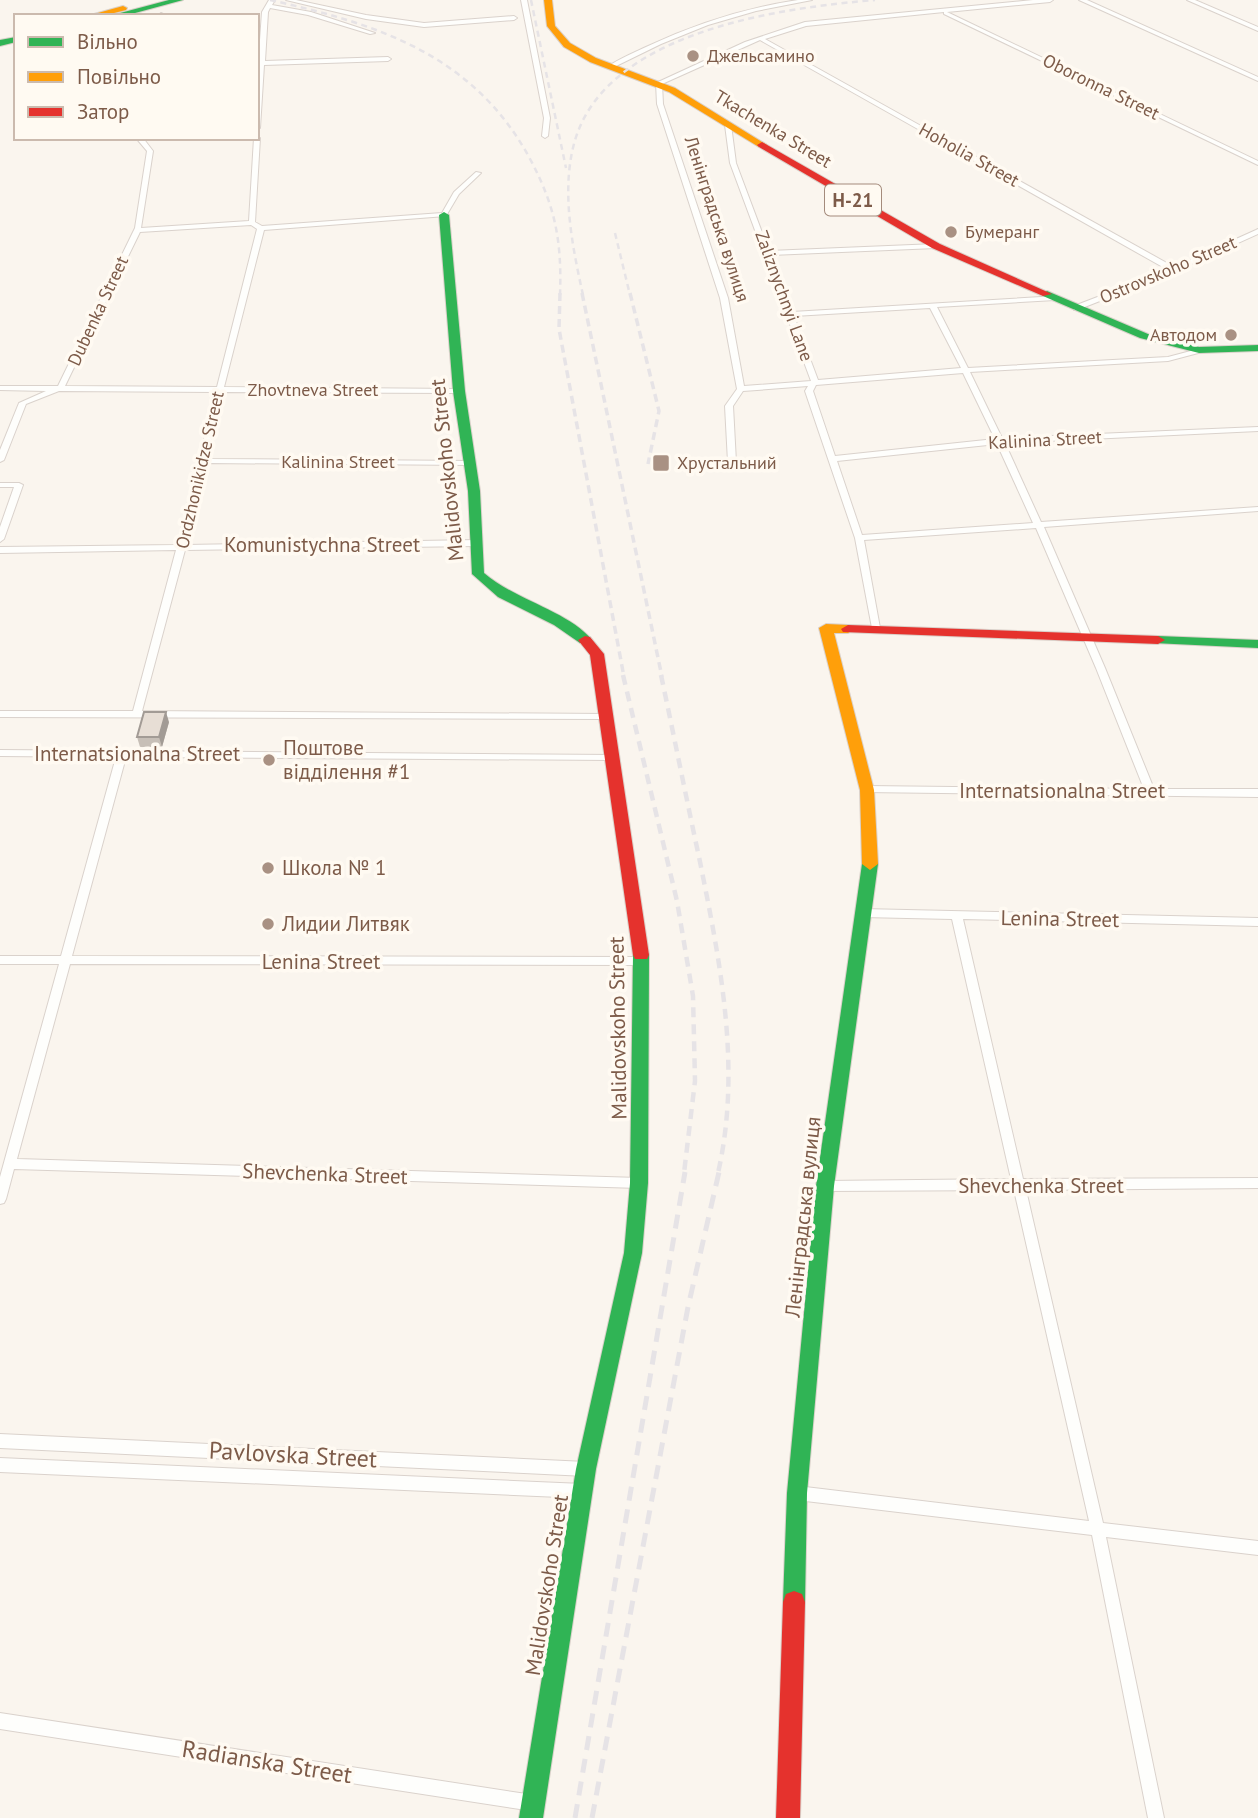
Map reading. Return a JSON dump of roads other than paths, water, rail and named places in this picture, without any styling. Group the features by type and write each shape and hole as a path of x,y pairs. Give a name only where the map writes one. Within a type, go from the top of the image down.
{"street":[{"path":"108,14 158,0"},
{"path":"109,14 179,0"},
{"path":"289,0 412,24 514,18"},
{"path":"524,0 547,118 545,136"},
{"name":"Tkachenka Street","path":"548,0 551,26 567,45 610,66 666,80 728,125 936,246 1144,337 1199,350"},
{"path":"610,66 692,26 767,3 809,0"},
{"path":"666,80 747,43 763,40 805,24 1050,0"},
{"path":"1082,0 1258,79"},
{"path":"1190,0 1258,29"},
{"path":"259,96 269,3 372,33"},
{"name":"Oboronna Street","path":"943,11 1258,163"},
{"name":"Hoholia Street","path":"763,40 1174,270"},
{"path":"261,63 388,59"},
{"name":"Ленінградська вулиця","path":"666,80 660,104 724,298 741,389"},
{"name":"Zaliznychnyi Lane","path":"728,125 733,163 769,253 815,382 809,391 859,538 876,628"},
{"name":"Dubenka Street","path":"1,460 23,403 61,387 136,230 150,151 141,140"},
{"path":"251,223 257,140"},
{"path":"136,230 251,223 261,228 444,215 456,193 478,173"},
{"name":"Malidovskoho Street","path":"444,215 459,391 471,463 478,574 496,592 567,624 585,637 597,654 642,961 639,1183 633,1253 586,1469 532,1810"},
{"name":"Ordzhonikidze Street","path":"137,713 205,461 218,390 261,228"},
{"name":"Ostrovskoho Street","path":"1077,308 1174,270 1258,230"},
{"path":"769,253 936,246"},
{"path":"789,314 1055,298"},
{"path":"932,305 1040,524 1089,636 1150,792"},
{"name":"Н-21","path":"1199,350 1258,348"},
{"path":"732,462 729,406 741,389 966,370 1168,359 1199,350"},
{"name":"Zhovtneva Street","path":"0,388 459,391"},
{"name":"Kalinina Street","path":"833,458 999,441 1258,429"},
{"name":"Kalinina Street","path":"205,461 471,463"},
{"path":"0,485 19,485 0,539"},
{"path":"859,538 1258,509"},
{"name":"Komunistychna Street","path":"0,550 477,544"},
{"name":"Ленінградська вулиця","path":"788,1818 797,1493 825,1186 870,866 867,790 826,628 876,628"},
{"path":"876,628 1258,644"},
{"name":"Internatsionalna Street","path":"0,714 606,717"},
{"path":"0,1199 122,753"},
{"name":"Internatsionalna Street","path":"0,754 611,757"},
{"name":"Internatsionalna Street","path":"867,790 1258,793"},
{"name":"Lenina Street","path":"862,913 1258,922"},
{"path":"957,916 1098,1530 1156,1818"},
{"name":"Lenina Street","path":"0,960 642,961"},
{"name":"Shevchenka Street","path":"11,1164 639,1183"},
{"name":"Shevchenka Street","path":"825,1186 1258,1183"},
{"name":"Pavlovska Street","path":"0,1441 586,1469"},
{"name":"Pavlovska Street","path":"0,1465 583,1491"},
{"path":"797,1493 1258,1548"},
{"name":"Radianska Street","path":"0,1721 532,1810"}],"railway":[{"path":"270,0 310,9 385,33 419,49 451,69 480,93 506,122 529,157 545,191 558,240 560,293"},
{"path":"531,0 566,168"},
{"path":"583,295 569,216 569,176 576,137 595,101 624,72 661,49 703,32 793,10 875,0"},
{"path":"615,233 630,295"},
{"path":"560,293 559,329 624,677"},
{"path":"582,293 662,677"},
{"path":"630,293 659,411 648,464"},
{"path":"623,675 677,901 693,996 695,1081 684,1173"},
{"path":"661,675 721,975 728,1054 728,1094 718,1173"},
{"path":"575,1818 685,1172"},
{"path":"592,1818 688,1307 719,1172"}],"place":[{"name":"Джельсамино","path":"693,56"},
{"name":"Бумеранг","path":"951,232"},
{"name":"Автодом","path":"1231,335"},
{"name":"Хрустальний","path":"661,463"},
{"name":"Поштове відділення #1","path":"269,760"},
{"name":"Школа № 1","path":"268,868"},
{"name":"Лидии Литвяк","path":"268,924"}]}
